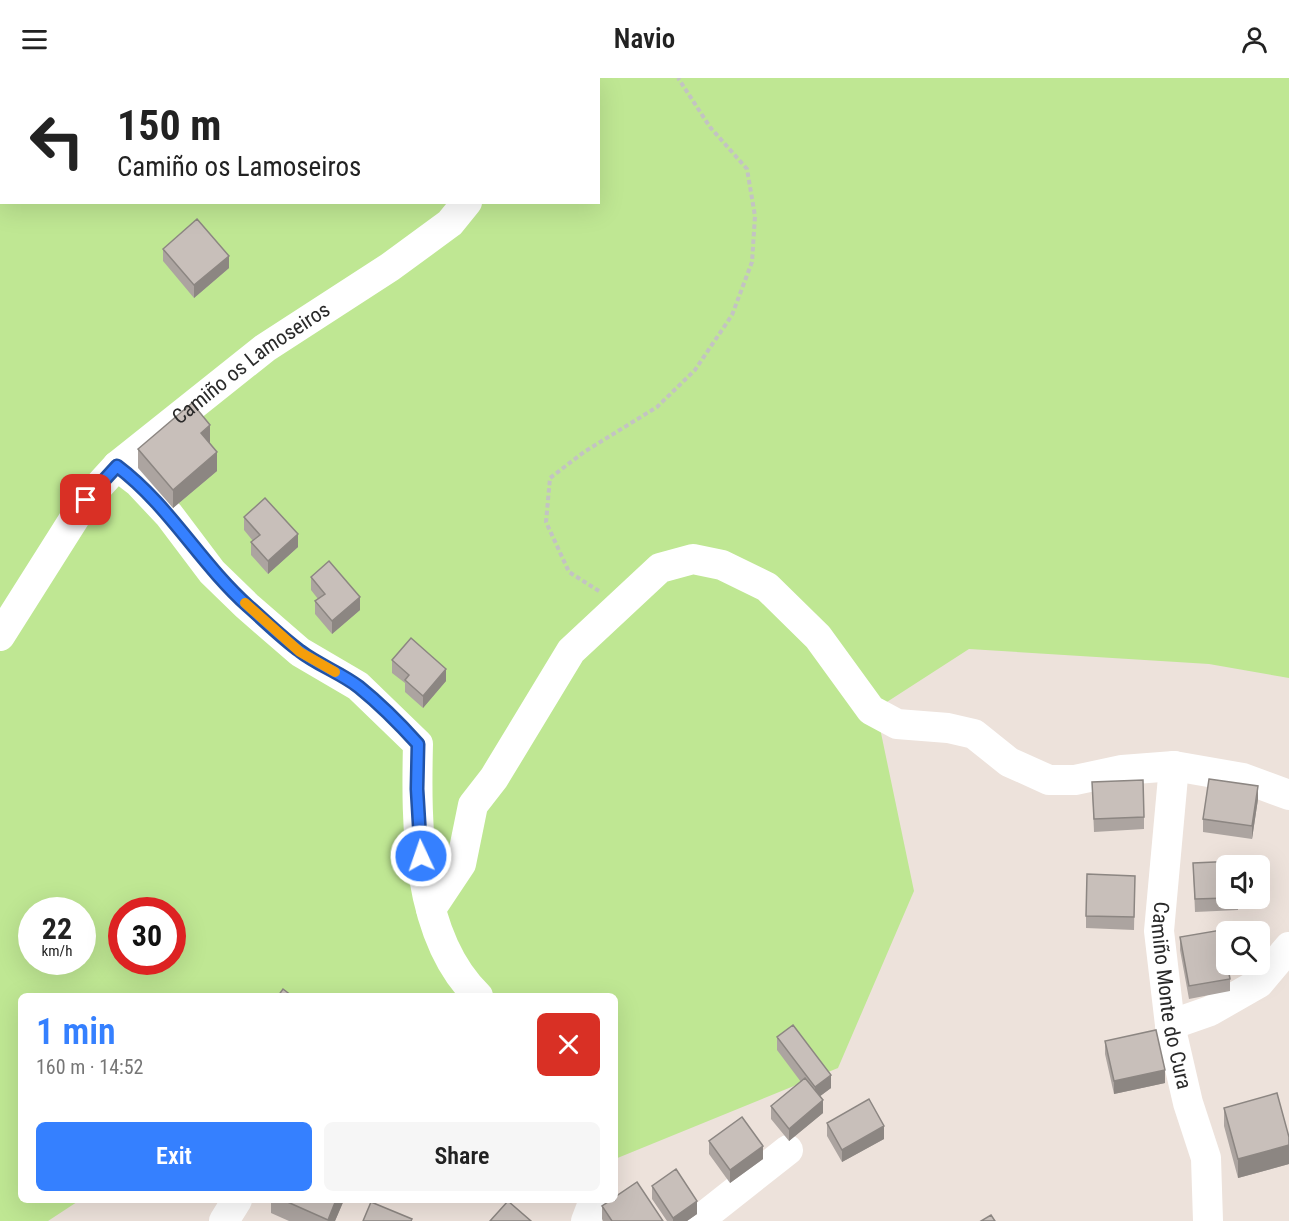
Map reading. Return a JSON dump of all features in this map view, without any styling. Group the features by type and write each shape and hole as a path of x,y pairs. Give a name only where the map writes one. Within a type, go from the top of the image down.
{"street":[{"name":"Camiño os Lamoseiros","path":"0,636 86,500 117,466 265,348 390,267 450,223 466,204"},
{"path":"117,466 138,482 169,515 212,572 247,606 300,652 358,686 418,744 417,789 421,856 431,909 446,952 476,993"},
{"path":"431,909 461,864 473,805 494,778 571,651 660,568 693,559 722,565 767,587 818,637 871,710 897,724 948,728 974,734 1009,762 1048,780 1075,780 1122,770 1174,766 1243,778 1289,795"},
{"name":"Camiño Monte do Cura","path":"1174,766 1159,931 1170,1025 1188,1103 1206,1158 1208,1221"},
{"path":"1170,1025 1210,1011 1259,983 1289,947"},
{"path":"699,1221 788,1150"},
{"path":"224,1221 235,1203"},
{"path":"586,1221 593,1203"}],"path":[{"path":"621,604 569,572 546,522 550,478 584,452 657,407 695,370 732,315 752,262 755,216 747,169 710,127 678,78"}],"green space":[{"path":"600,78 1289,78 1289,678 1209,664 969,649 876,709 914,891 838,1068 618,1158 618,993 18,993 18,1203 75,1203 48,1221 0,1221 0,204 600,204"}],"building":[{"path":"197,219 229,256 194,285 163,249"},
{"path":"192,403 210,425 201,433 217,452 173,490 138,449"},
{"path":"265,498 298,534 268,561 251,542 260,535 244,517"},
{"path":"329,561 360,597 332,621 315,601 325,594 311,577"},
{"path":"411,638 446,669 423,696 405,680 409,675 392,660"},
{"path":"1209,779 1258,786 1252,826 1203,819"},
{"path":"1143,780 1144,817 1094,819 1092,782"},
{"path":"1216,862 1216,898 1195,899 1193,863"},
{"path":"1087,874 1135,876 1134,917 1086,916"},
{"path":"1216,931 1216,975 1229,975 1230,979 1189,986 1180,937"},
{"path":"793,1025 831,1075 815,1087 777,1037"},
{"path":"1156,1030 1165,1070 1114,1081 1105,1041"},
{"path":"805,1078 823,1100 789,1129 771,1106"},
{"path":"1277,1093 1289,1145 1238,1159 1224,1108"},
{"path":"869,1099 884,1126 842,1150 827,1123"},
{"path":"742,1117 763,1146 730,1170 709,1141"},
{"path":"676,1169 697,1201 673,1218 652,1186"},
{"path":"637,1182 663,1221 612,1221 602,1206 606,1203 618,1203 618,1195"},
{"path":"290,1203 335,1203 328,1220"},
{"path":"371,1203 412,1219 411,1221 363,1221"},
{"path":"506,1203 510,1203 531,1221 490,1221"},
{"path":"991,1215 995,1221 981,1221"}],"slow traffic":[{"path":"245,603 300,652 335,672"}],"route":[{"path":"86,500 117,466 138,482 169,515 212,572 247,606 300,652 358,686 406,730 418,744 417,789 421,856"}]}
